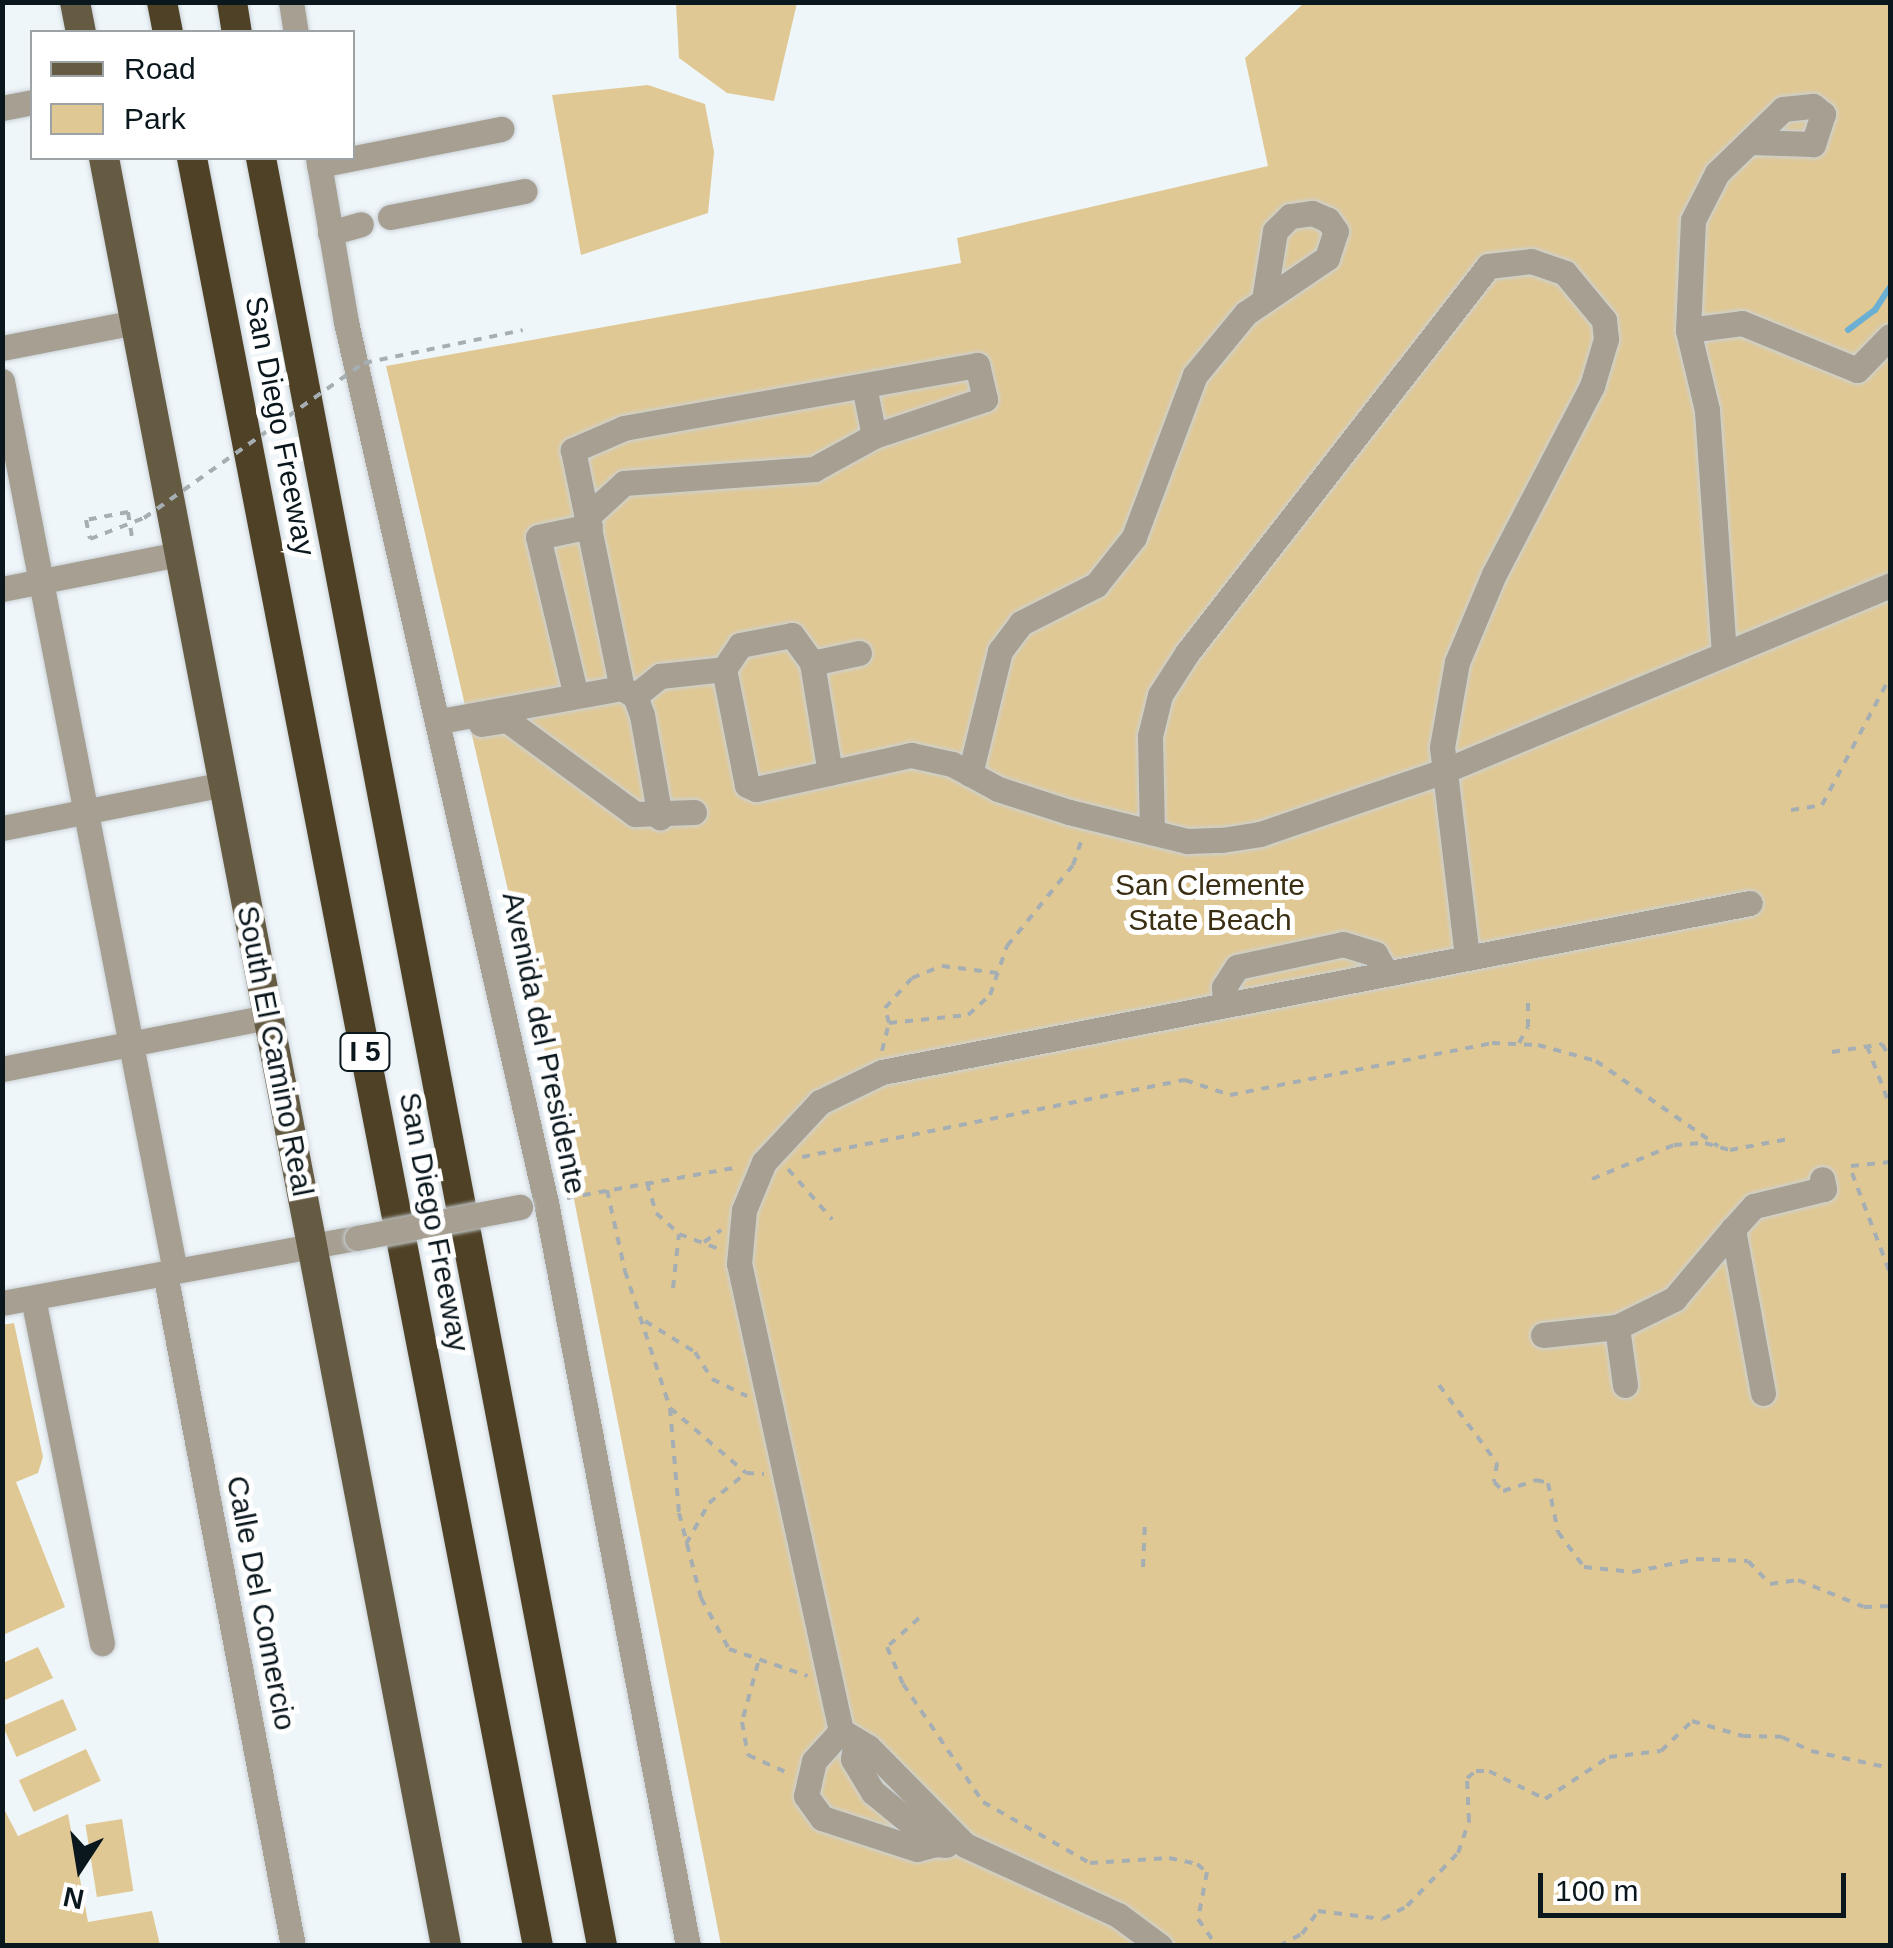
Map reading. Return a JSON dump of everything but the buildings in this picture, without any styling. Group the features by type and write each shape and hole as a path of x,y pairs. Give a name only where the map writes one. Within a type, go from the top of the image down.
{"highway":[{"path":"162,2 168,30"},
{"path":"232,2 237,30"},
{"name":"San Diego Freeway","path":"192,160 538,1946"},
{"name":"San Diego Freeway","path":"261,160 602,1946"}],"main road":[{"path":"75,2 81,30"},
{"name":"South El Camino Real","path":"104,160 446,1946"}],"street":[{"path":"291,2 296,30"},
{"path":"2,108 30,102"},
{"path":"355,155 501,129"},
{"path":"1724,654 1707,410 1688,330 1693,220 1718,173 1750,142"},
{"name":"Avenida del Presidente","path":"318,161 330,233 544,1202 688,1946"},
{"path":"390,217 525,191"},
{"path":"330,233 361,224"},
{"path":"1152,832 1150,736 1160,695 1186,653 1454,304 1488,266 1531,261 1565,272 1604,320 1606,338 1592,386 1494,574 1458,662 1444,771 1466,958"},
{"path":"970,774 1000,650 1021,623 1096,584 1134,537 1195,375 1223,333 1264,300"},
{"path":"2,348 136,322"},
{"path":"1688,330 1742,324 1857,370 1890,336"},
{"path":"575,692 538,537 589,521 624,482 814,469 874,436 985,399 977,365 624,428 573,450 589,521 629,692 660,817"},
{"name":"Calle Del Comercio","path":"2,381 131,1044 293,1946"},
{"path":"864,386 874,436"},
{"path":"2,588 179,554"},
{"path":"830,772 812,663 792,635 740,645 724,669 747,785 830,772 912,755 1090,817 1187,842 1260,834 1444,771 1890,585"},
{"path":"812,663 859,653"},
{"path":"442,728 575,692 629,692 660,676 724,669"},
{"path":"442,728 507,720 624,808 660,817 694,812"},
{"path":"2,828 225,784"},
{"path":"936,1844 890,1806 853,1760 828,1681 740,1260 744,1210 764,1162 820,1102 882,1072 1750,904"},
{"path":"1225,1005 1224,988 1237,967 1344,944 1375,954 1387,974"},
{"path":"2,1069 268,1016"},
{"path":"1543,1336 1617,1328 1674,1299 1754,1206 1824,1189 1822,1179"},
{"path":"2,1304 544,1202"},
{"path":"1733,1229 1763,1393"},
{"path":"33,1298 102,1643"},
{"path":"1617,1328 1625,1385"},
{"path":"848,1738 814,1761 806,1796 822,1818 853,1831 917,1848 964,1845"},
{"path":"848,1738 868,1748 964,1845 1118,1915 1160,1946"},
{"path":"853,1831 890,1806"}],"path":[{"path":"137,562 131,529 128,512 86,520 90,539 121,530 132,524 144,518 364,363 523,330"},
{"path":"1792,810 1822,805 1890,677"},
{"path":"889,1023 968,1014 990,995 1007,946 1073,865 1090,817"},
{"path":"882,1072 889,1023 884,1008 912,978 942,966 998,973"},
{"path":"1519,1043 1528,1027 1528,998"},
{"path":"832,1220 782,1162 928,1127 1185,1080 1230,1095 1480,1045 1519,1043 1596,1061 1718,1146"},
{"path":"1832,1052 1882,1044 1890,1058"},
{"path":"1867,1046 1890,1106"},
{"path":"1592,1179 1674,1145 1718,1146 1788,1139"},
{"path":"544,1202 764,1162"},
{"path":"1851,1166 1890,1162"},
{"path":"1852,1173 1890,1274"},
{"path":"647,1183 656,1213 679,1234 740,1260"},
{"path":"607,1190 624,1271 645,1321 670,1408 685,1546 701,1598 728,1648 758,1663 828,1681"},
{"path":"673,1288 679,1234"},
{"path":"645,1321 695,1352 712,1378 737,1395 766,1397"},
{"path":"1439,1385 1496,1463 1494,1482 1503,1491 1536,1480 1548,1484 1558,1532 1584,1567 1633,1572 1696,1560 1748,1560 1770,1584 1798,1580 1864,1607 1890,1606"},
{"path":"670,1408 746,1472 783,1475"},
{"path":"685,1546 710,1503 746,1472"},
{"path":"1143,1567 1145,1522"},
{"path":"919,1618 887,1647 903,1684 983,1802 1090,1863 1170,1858 1197,1864 1206,1872 1198,1919 1217,1946"},
{"path":"758,1663 742,1722 748,1754 809,1783"},
{"path":"1279,1946 1302,1934 1318,1912 1383,1919 1407,1906 1458,1853 1470,1821 1467,1778 1476,1771 1490,1771 1544,1799 1609,1757 1661,1751 1692,1722 1743,1736 1782,1737 1812,1751 1890,1768"}],"green space":[{"path":"676,3 797,3 774,101 727,93 679,58"},
{"name":"San Clemente State Beach","path":"1304,3 1890,3 1890,1945 721,1945 541,1032 386,366 961,263 957,238 1268,166 1245,58"},
{"path":"648,85 705,104 714,152 708,213 581,255 552,95"},
{"path":"14,1323 43,1457 38,1473 16,1482 65,1607 3,1635 2,1325"},
{"path":"38,1647 53,1678 3,1701 3,1663"},
{"path":"63,1699 77,1730 17,1757 3,1726"},
{"path":"86,1749 101,1781 34,1812 19,1780"},
{"path":"3,1807 18,1836 68,1814 88,1922 152,1911 160,1945 3,1945"},
{"path":"122,1819 133,1891 97,1897 85,1825"}],"waterway":[{"path":"1848,330 1875,310 1890,287"}]}
